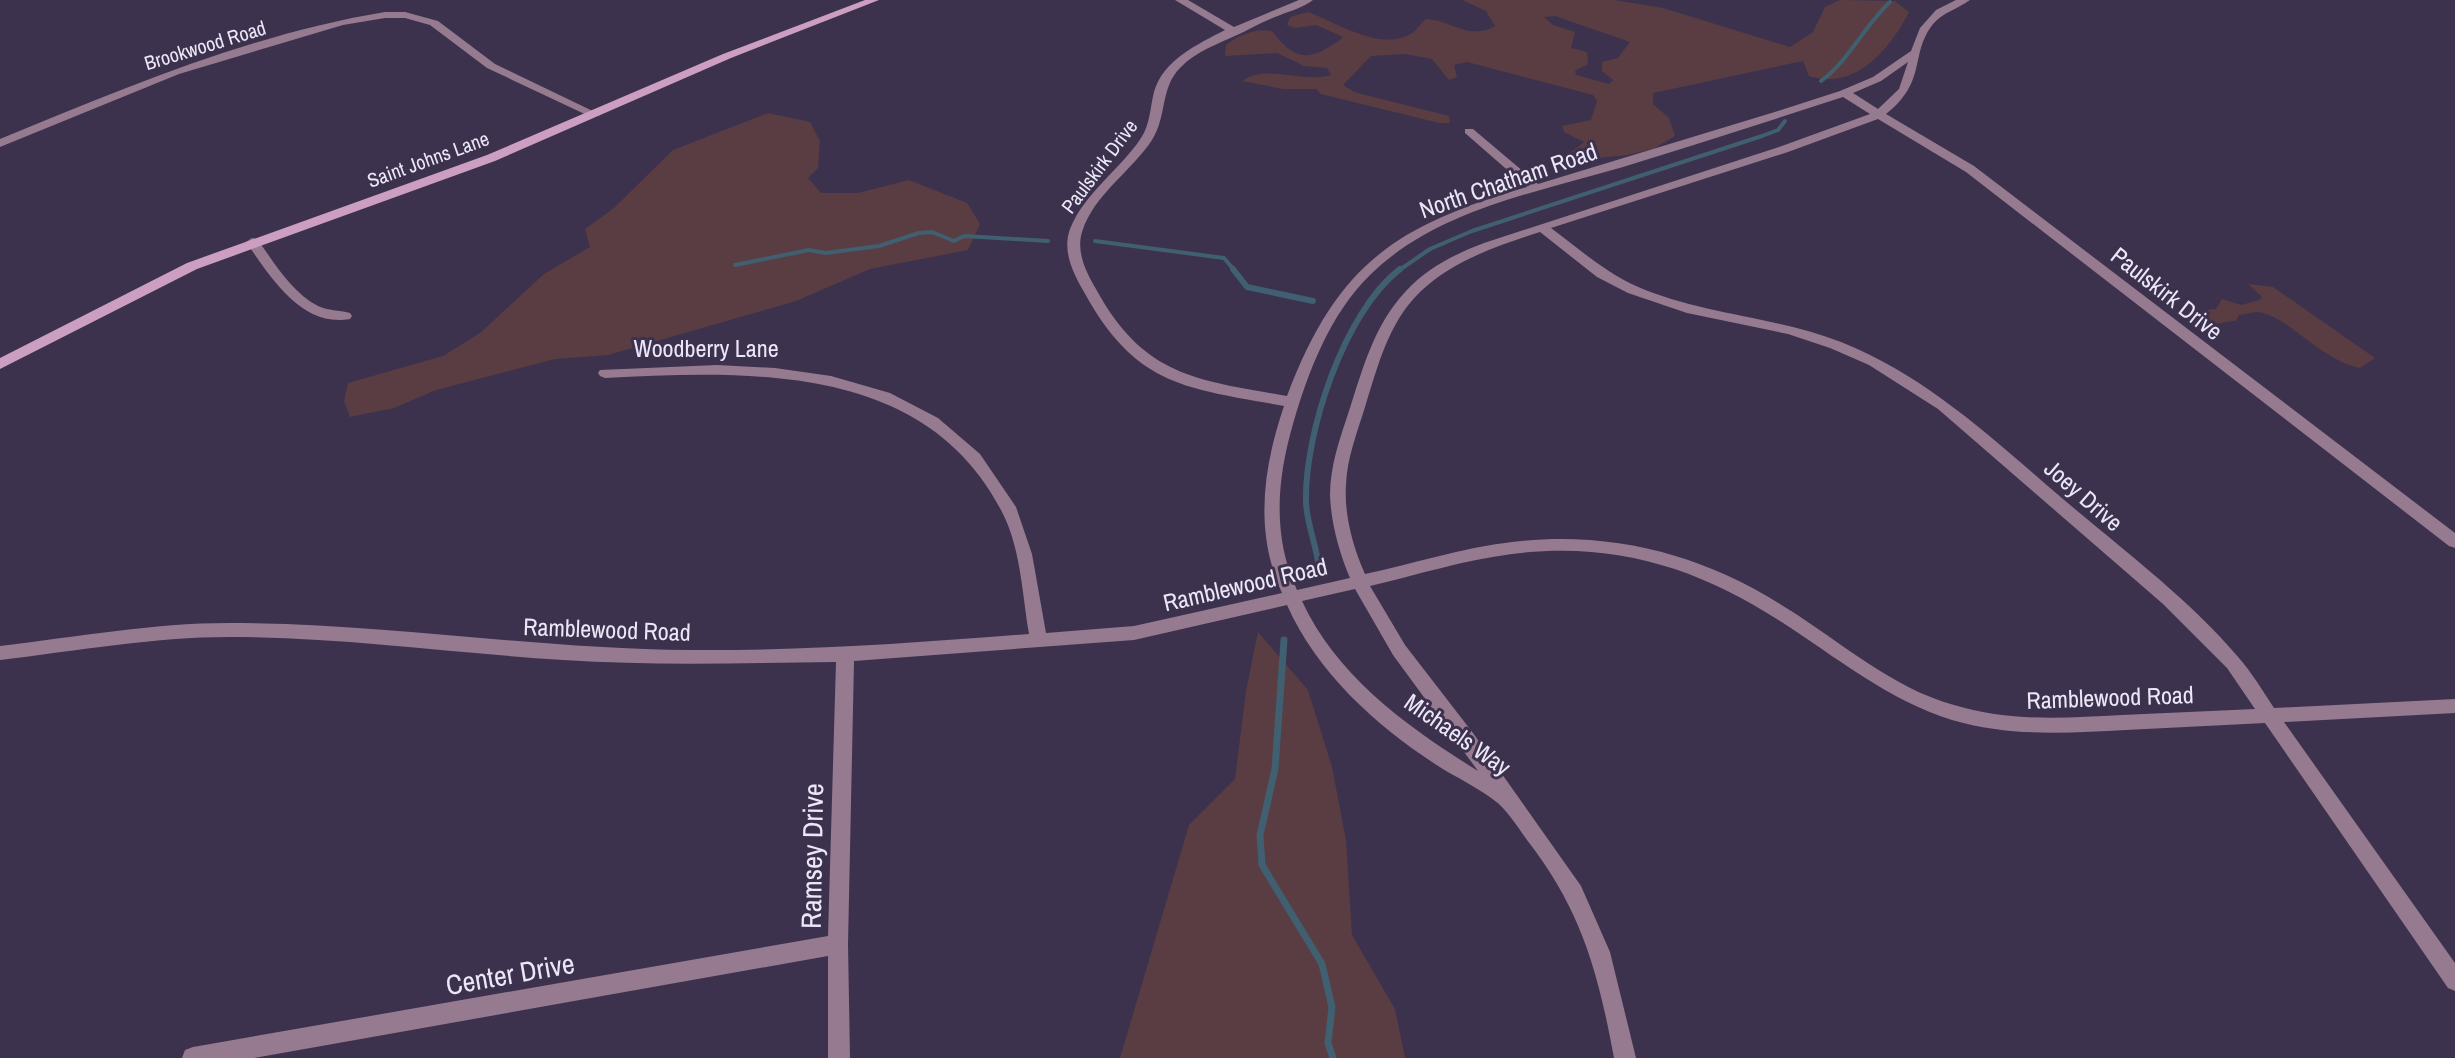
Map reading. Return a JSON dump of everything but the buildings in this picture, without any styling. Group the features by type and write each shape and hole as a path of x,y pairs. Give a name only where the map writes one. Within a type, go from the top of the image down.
{"street":[{"name":"Saint Johns Lane","path":"0,364 139,292 252,242 491,158 727,56 874,0"},
{"path":"1180,0 1236,32"},
{"name":"Paulskirk Drive","path":"1292,402 1193,383 1139,359 1118,340 1102,318 1077,265 1074,248 1075,234 1083,216 1153,128 1166,77 1189,55 1308,0"},
{"name":"North Chatham Road","path":"1291,598 1271,523 1272,494 1292,402 1323,326 1356,279 1407,240 1537,189 1844,93 1877,79 1912,54 1931,20 1965,0"},
{"name":"Brookwood Road","path":"0,143 163,76 342,22 385,15 405,15 434,23 491,66 595,115"},
{"name":"North Chatham Road","path":"1359,581 1345,540 1338,494 1374,351 1387,322 1425,280 1486,246 1838,131 1880,113 1901,93 1911,76 1912,54"},
{"name":"Paulskirk Drive","path":"1844,93 1970,169 2455,542"},
{"path":"1469,131 1537,189"},
{"name":"Joey Drive","path":"1542,227 1589,265 1633,290 1692,310 1778,327 1835,345 1912,383 1943,405 2200,627 2233,663 2455,981"},
{"path":"252,242 303,305 328,316 345,316"},
{"name":"Woodberry Lane","path":"605,373 711,368 793,373 879,394 943,428 993,480 1010,510 1038,638"},
{"name":"Ramblewood Road","path":"0,653 158,634 228,630 309,633 565,653 689,657 845,655 1134,633 1510,548 1556,543 1603,544 1650,551 1746,590 1853,663 1900,691 1944,710 2037,727 2455,706"},
{"name":"Michaels Way","path":"1359,581 1377,618 1401,655 1554,859 1593,933 1612,991 1625,1058"},
{"name":"Michaels Way","path":"1291,598 1344,675 1376,707 1404,732 1507,800"},
{"name":"Ramsey Drive","path":"839,1058 838,944 845,655"},
{"name":"Center Drive","path":"193,1058 838,944"}],"shaded area":[{"path":"1462,0 1614,0 1663,8 1790,47 1813,32 1825,7 1840,0 1895,1 1909,12 1892,40 1870,64 1856,72 1842,78 1809,76 1803,61 1653,93 1653,104 1669,118 1675,136 1653,149 1569,161 1569,154 1584,142 1564,132 1562,126 1591,120 1597,101 1593,95 1467,62 1454,65 1457,77 1449,80 1432,59 1405,54 1371,56 1343,85 1354,92 1449,116 1450,123 1439,123 1321,94 1316,89 1283,89 1242,81 1263,74 1331,75 1327,68 1304,66 1277,53 1225,56 1226,45 1254,31 1272,31 1289,49 1303,55 1318,53 1343,37 1316,25 1295,28 1287,25 1290,17 1308,12 1359,34 1387,40 1412,33 1426,19 1468,31 1486,30 1495,26 1486,11","holes":["1555,16 1630,42 1618,58 1602,62 1602,71 1613,80 1609,84 1576,75 1575,71 1588,64 1587,52 1571,48 1575,32 1553,25 1544,17"]},
{"path":"768,113 810,122 820,141 818,168 808,178 821,193 858,193 909,180 967,203 980,224 968,250 870,269 796,301 608,355 555,359 436,390 394,408 350,417 344,401 348,383 443,356 480,333 544,274 590,247 585,229 614,208 673,150"},
{"path":"2248,284 2273,287 2375,358 2360,368 2345,363 2280,320 2257,312 2239,315 2236,321 2216,324 2197,318 2205,310 2216,309 2222,299 2241,305 2260,300 2262,297"},
{"path":"1258,632 1308,690 1332,767 1346,840 1352,935 1395,1009 1405,1058 1120,1058 1189,825 1235,779 1246,691"}],"waterway":[{"path":"1821,81 1839,65 1890,2"},
{"path":"1398,271 1430,249 1472,231 1762,136 1778,130 1785,121"},
{"path":"735,265 809,250 826,253 879,246 932,232 954,241 964,236 1048,241"},
{"path":"1095,241 1224,258 1235,271"},
{"path":"1233,269 1247,287 1313,301"},
{"path":"1319,569 1306,503 1307,475 1320,410 1331,376 1361,314 1398,271"},
{"path":"1284,640 1275,769 1260,835 1262,865 1322,964 1332,1007 1328,1043 1333,1058"}]}
